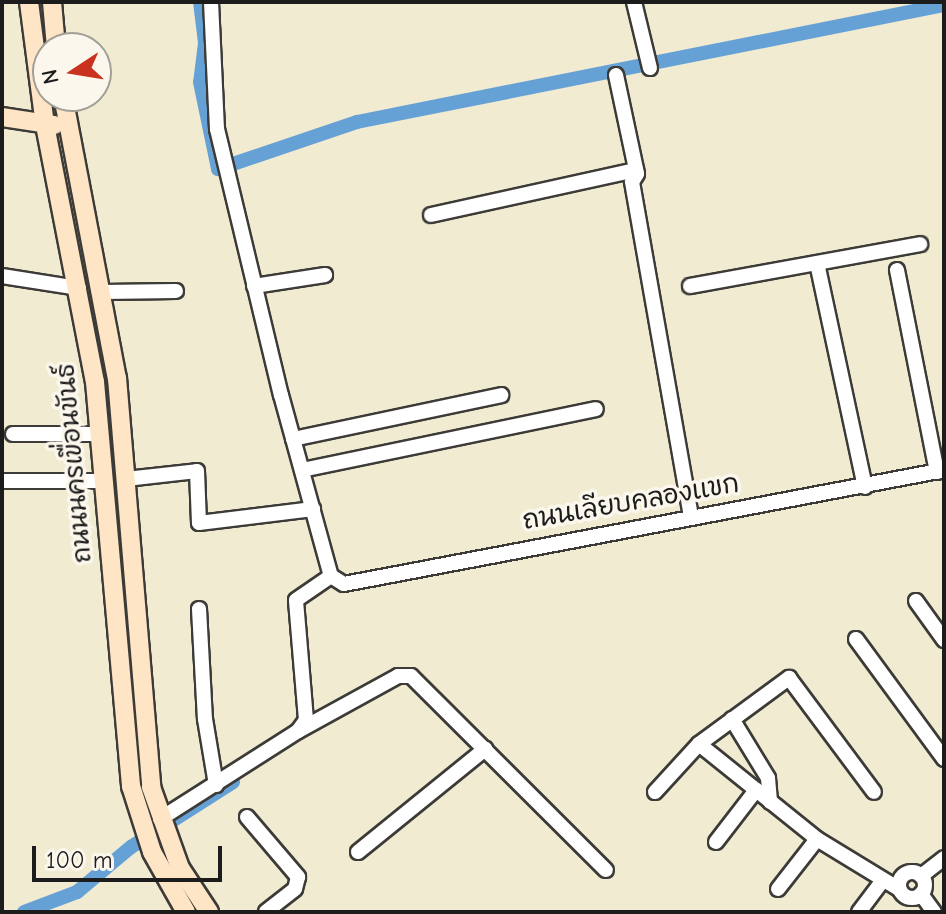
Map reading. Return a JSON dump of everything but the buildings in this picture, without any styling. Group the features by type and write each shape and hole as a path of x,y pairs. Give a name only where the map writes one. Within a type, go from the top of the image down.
{"main road":[{"name":"ถนนนครเขื่อนขันธ์","path":"29,2 45,125 79,288 101,434 122,723 136,808 148,843 186,912"},
{"path":"52,2 55,32"},
{"name":"ถนนนครเขื่อนขันธ์","path":"66,112 103,292 126,479 154,798 162,826 209,912"},
{"path":"2,117 45,125 68,124"},
{"path":"64,215 87,210"},
{"path":"113,589 134,587"}],"street":[{"path":"211,2 217,129 293,439 331,576 296,600 295,636 307,715 298,731"},
{"path":"634,2 648,62"},
{"path":"616,75 636,170 632,182 691,516"},
{"path":"431,215 636,170"},
{"path":"690,286 920,244"},
{"path":"817,263 865,487"},
{"path":"897,270 940,471"},
{"path":"254,286 325,275"},
{"path":"2,276 79,288"},
{"path":"103,292 176,291"},
{"path":"293,439 501,395"},
{"path":"302,470 596,409"},
{"path":"13,434 101,434"},
{"path":"126,479 197,471 199,523 313,509"},
{"name":"ถนนเลียบคลองแขก","path":"331,576 344,584 940,471"},
{"path":"2,481 104,481"},
{"path":"916,601 944,640"},
{"path":"199,609 205,719 216,785"},
{"path":"856,639 944,759"},
{"path":"162,826 216,785 298,731 398,676 411,676 606,870"},
{"path":"655,792 699,744 783,681 794,679 874,792"},
{"path":"732,719 768,778 770,802"},
{"path":"699,744 817,839 909,898 921,894"},
{"path":"358,852 485,749"},
{"path":"716,842 756,790"},
{"path":"247,817 298,877 295,889 266,912"},
{"path":"778,889 817,839"},
{"path":"899,889 905,874 921,876 944,858"},
{"path":"921,876 921,894 934,912"},
{"path":"859,912 882,882"}],"waterway":[{"path":"200,2 205,43 200,82 218,169 357,122 944,5"},
{"path":"24,912 77,892 131,847 233,782"}]}
